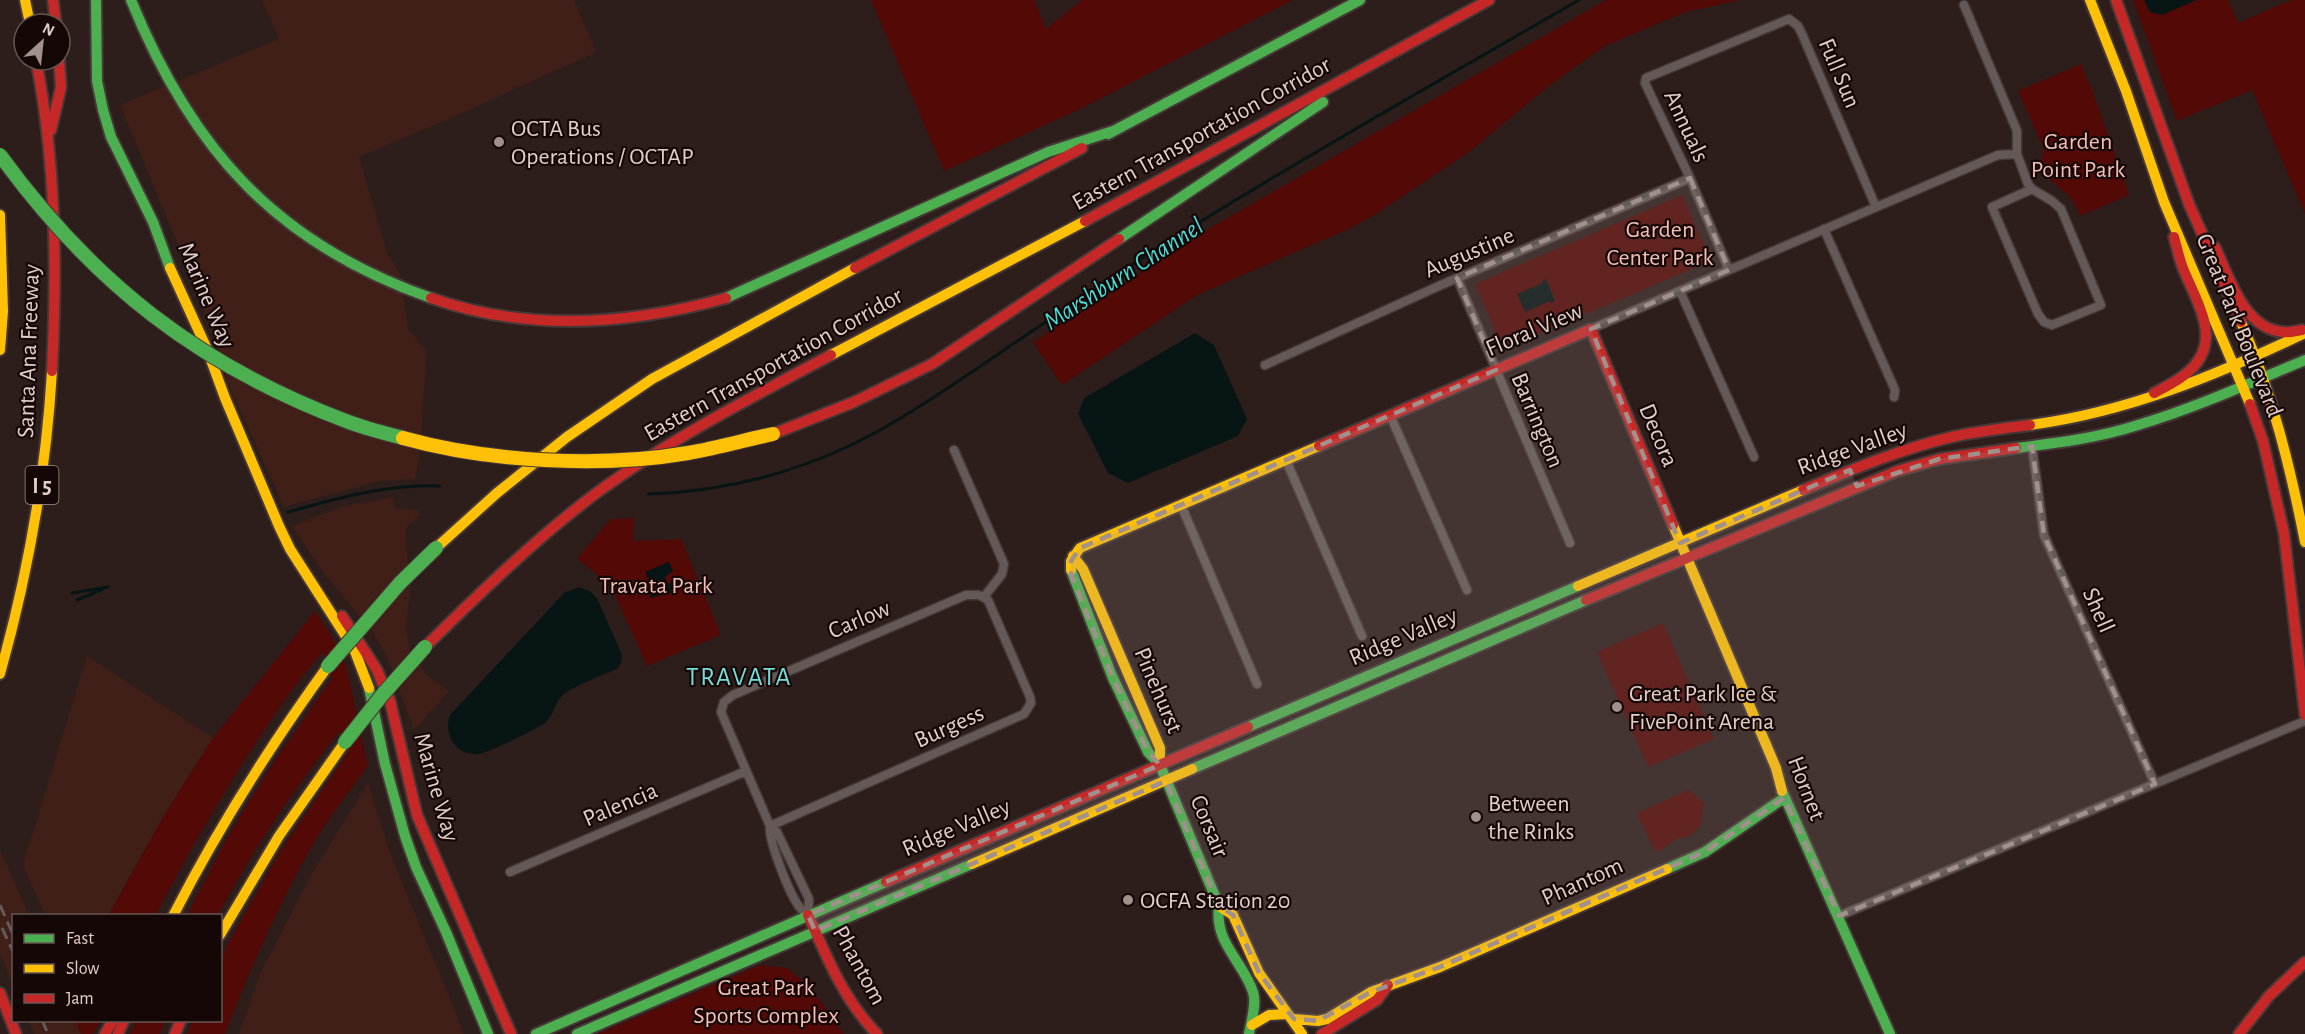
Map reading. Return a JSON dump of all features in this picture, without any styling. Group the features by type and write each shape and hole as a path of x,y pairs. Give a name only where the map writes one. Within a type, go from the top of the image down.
{"main road":[{"name":"Marine Way","path":"96,0 97,81 111,137 153,222 164,254 207,349 279,526 290,549 341,626 363,670 373,700 385,764 405,836 416,867 446,932 488,1034"},
{"path":"131,0 149,45 198,129 232,170 269,206 324,247 390,283 425,297 493,314 547,321 601,321 689,309 731,297 1048,152 1116,130"},
{"name":"Eastern Transportation Corridor","path":"174,914 232,808 283,726 328,666 393,591 436,548 497,493 558,444 652,379 806,294 1360,0"},
{"name":"Eastern Transportation Corridor","path":"222,931 290,818 319,776 383,694 425,647 473,599 557,524 626,473 727,410 1140,192 1489,0"},
{"name":"Great Park Boulevard","path":"2090,0 2126,92 2164,202 2244,386 2271,468 2284,533 2305,715"},
{"name":"Great Park Boulevard","path":"2116,0 2189,204 2256,357 2288,460 2305,542"},
{"path":"0,155 36,204 70,243 122,292 155,319 227,366 279,394 340,420 438,448 556,462 656,458 700,452 773,434 848,405 932,364 1412,43"},
{"name":"Santa Ana Freeway","path":"0,674 26,573 48,448 53,375 55,291 49,139 38,72"},
{"path":"49,139 61,87 60,72"},
{"path":"2175,165 2248,313 2262,325 2280,332 2287,333 2305,329"},
{"path":"2132,404 2175,381 2193,367 2204,348 2204,323 2182,264 2164,202"},
{"name":"Santa Ana Freeway","path":"0,215 3,311 0,350"},
{"name":"Floral View","path":"1073,556 1080,548 1591,329"},
{"name":"Decora","path":"1591,329 1686,557"},
{"name":"Ridge Valley","path":"536,1034 808,915 1850,470 1900,452 1971,433 2094,414 2180,390 2305,333"},
{"name":"Ridge Valley","path":"577,1034 1686,557 1857,486 1939,459 2084,439 2136,426 2244,386 2305,360"},
{"path":"1850,470 1857,486"},
{"name":"Pinehurst","path":"1073,556 1071,574 1112,676 1148,752 1160,765"},
{"name":"Hornet","path":"1686,557 1776,768 1784,798 1839,916 1890,1034"},
{"name":"Marine Way","path":"321,595 330,599 377,670 390,701 417,815 511,1034"},
{"name":"Corsair","path":"1160,765 1219,906 1217,922 1227,945 1252,987 1254,1003 1249,1031"},
{"name":"Phantom","path":"1249,1031 1264,1016 1275,1012 1318,1021 1327,1019 1371,992 1440,967 1705,852 1784,798"},
{"name":"Corsair","path":"1219,906 1233,915 1259,973 1302,1034"},
{"name":"Phantom","path":"808,915 838,982 851,1004 877,1034"},
{"path":"2239,1034 2253,1013 2278,985 2305,962"},
{"name":"Phantom","path":"1323,1034 1377,1000 1389,985"},
{"path":"0,993 16,1034"},
{"path":"105,1034 119,1026"}],"street":[{"path":"1964,5 2017,131 2017,154 2032,189 2061,209 2101,305 2052,325 2044,322 2038,314 1992,207 2032,189"},
{"name":"Full Sun","path":"1727,45 1789,19 1798,26 1876,207"},
{"name":"Annuals","path":"1727,45 1646,78 1645,81 1729,270"},
{"name":"Floral View","path":"1591,329 1998,155 2017,154"},
{"name":"Augustine","path":"1265,365 1457,278 1690,178"},
{"path":"1824,229 1894,390 1894,396"},
{"name":"Barrington","path":"1457,278 1570,543"},
{"path":"1680,291 1754,457"},
{"path":"1390,415 1467,590"},
{"name":"Shell","path":"2032,446 2044,535 2155,784"},
{"path":"954,450 1004,564 1002,574 984,597"},
{"path":"1286,460 1362,636"},
{"path":"1181,505 1257,684"},
{"name":"Carlow","path":"808,915 809,899 777,832 770,826 746,771 721,712 724,702 733,695 966,595 984,597"},
{"name":"Burgess","path":"770,826 1024,714 1031,703 1030,697 990,603 984,597"},
{"path":"1839,916 2305,721"},
{"name":"Palencia","path":"510,873 746,771"},
{"name":"Carlow","path":"770,826 769,835 773,850 797,905 808,915"}],"highlighted area":[{"path":"1690,178 1729,270 1591,329 1680,543 1850,470 1857,486 1939,459 2032,446 2044,535 2155,784 1839,916 1784,798 1705,852 1440,967 1371,992 1318,1021 1294,1019 1259,973 1233,915 1219,906 1166,781 815,931 808,915 1160,765 1148,752 1112,676 1071,574 1071,561 1080,548 1496,370 1457,278"}],"shaded area":[{"path":"262,0 574,0 596,52 359,157 387,253 400,274 408,329 427,352 419,458 415,479 379,481 284,507 228,383 221,354 120,105 279,39"},
{"path":"2144,0 2196,0 2162,15 2150,12"},
{"path":"1546,279 1555,301 1525,312 1517,294 1543,283 1542,281"},
{"path":"1195,333 1214,345 1247,419 1238,436 1128,483 1108,473 1078,414 1084,398"},
{"path":"393,497 395,509 416,510 420,514 405,528 410,592 406,627 410,652 427,675 449,691 414,730 387,656 373,632 326,576 292,526 344,506"},
{"path":"669,562 673,571 665,577 668,584 679,578 684,583 669,593 650,598 650,591 662,588 659,580 649,582 645,572"},
{"path":"579,587 590,591 597,598 622,655 617,669 568,692 560,698 546,722 524,735 479,754 464,752 458,748 453,743 448,730 450,715 564,593"},
{"path":"87,656 213,738 166,812 109,914 45,914 23,865"},
{"path":"368,783 389,850 464,1034 239,1034 261,972 310,877"},
{"path":"0,850 29,914 12,914 12,983 0,953"},
{"path":"29,1022 75,1022 81,1034 34,1034"}],"green space":[{"path":"871,0 1034,0 1046,29 1082,0 1293,0 1080,109 944,171"},
{"path":"1606,0 1740,0 1685,12 1605,46 1550,85 1469,152 1379,212 1353,227 1197,295 1062,385 1033,342 1210,228"},
{"path":"2133,0 2228,0 2238,23 2291,0 2305,0 2305,214 2252,90 2177,121"},
{"name":"Garden Point Park","path":"2081,64 2129,195 2080,216 2067,194 2039,170 2044,149 2018,91"},
{"name":"Garden Center Park","path":"1682,195 1711,261 1503,349 1475,284"},
{"name":"Travata Park","path":"634,518 633,541 681,539 721,635 647,666 611,586 577,558 611,519"},
{"path":"315,611 331,635 346,665 368,766 312,846 265,938 225,1034 187,1034 193,1022 222,1022 222,957 226,947 281,850 349,751 340,731 274,820 219,914 188,914 227,838 268,771 332,678 323,652 293,689 250,752 208,820 157,914 109,914 166,812 213,738"},
{"path":"1663,623 1714,739 1648,767 1597,652"},
{"path":"1689,790 1704,803 1701,824 1690,836 1676,839 1659,852 1654,850 1637,813"},
{"name":"Great Park Sports Complex","path":"760,965 788,968 815,994 844,1034 597,1034"},
{"path":"75,1022 100,1022 93,1034 81,1034"},
{"path":"136,1022 166,1022 160,1034 130,1034"}],"waterway":[{"name":"Marshburn Channel","path":"648,494 700,490 751,480 801,465 868,437 922,405 1124,270 1220,210 1579,0"},
{"name":"Marshburn Channel","path":"288,512 344,497 382,490 440,486"},
{"path":"72,593 108,587"},
{"name":"Marshburn Channel","path":"77,600 103,589"}],"railway":[{"path":"0,905 12,932"},
{"path":"2,928 12,950"},
{"path":"43,1022 48,1034"}],"traffic: fast":[{"path":"96,0 97,81 103,110 111,137 153,222 170,268"},
{"path":"131,0 155,54 182,102 212,146 246,185 284,220 328,250 376,276 431,298"},
{"path":"1108,134 1360,0"},
{"path":"1119,239 1323,102"},
{"path":"726,298 1048,152 1116,130"},
{"path":"0,155 35,201 72,243 111,281 152,315 196,346 292,399 353,424 403,438"},
{"path":"2016,448 2093,437 2123,430 2201,403 2305,360"},
{"path":"328,666 400,583 436,548"},
{"path":"1071,570 1112,676 1148,752 1160,765 1219,906 1221,931 1225,941 1253,992 1254,1007 1249,1034"},
{"path":"1248,727 1578,586"},
{"path":"1192,769 1586,600"},
{"path":"345,742 383,694 425,647"},
{"path":"369,688 385,764 405,836 416,867 446,932 488,1034"},
{"path":"1782,791 1890,1034"},
{"path":"1667,869 1705,852 1784,798"},
{"path":"577,1034 972,864"},
{"path":"536,1034 886,882"}],"traffic: slow":[{"path":"25,0 28,12"},
{"path":"2090,0 2126,91 2164,202 2250,404"},
{"path":"0,215 3,311 0,350"},
{"path":"831,355 1085,221"},
{"path":"170,268 207,349 279,526 290,549 354,649 369,688"},
{"path":"436,548 497,493 567,437 652,379 855,268"},
{"path":"2241,322 2262,376 2279,430 2305,542"},
{"path":"2030,425 2102,411 2171,390 2305,333"},
{"path":"0,674 19,599 34,524 45,448 52,371"},
{"path":"403,438 471,453 582,461 654,458 710,449 773,434"},
{"path":"1071,570 1071,561 1080,548 1319,446"},
{"path":"1578,586 1803,490"},
{"path":"1673,525 1776,768 1782,791"},
{"path":"1073,556 1083,569 1160,748 1160,765"},
{"path":"174,914 246,788 328,666"},
{"path":"222,932 279,836 345,742"},
{"path":"972,864 1192,769"},
{"path":"1294,1019 1318,1021 1327,1019 1371,992 1440,967 1667,869"},
{"path":"1219,906 1233,915 1259,973 1302,1034"},
{"path":"1252,1025 1269,1015 1287,1014"}],"traffic: jam":[{"path":"53,0 54,12"},
{"path":"1085,221 1489,0"},
{"path":"2116,0 2189,204 2241,322"},
{"path":"38,72 48,137 53,215 52,371"},
{"path":"51,130 61,87 60,72"},
{"path":"855,268 1082,148"},
{"path":"2154,393 2192,368 2201,356 2205,345 2205,323 2174,237"},
{"path":"773,434 854,402 932,364 1119,239"},
{"path":"2215,247 2240,300 2258,322 2269,329 2283,332 2302,330"},
{"path":"431,298 467,309 504,316 578,321 652,314 726,298"},
{"path":"1319,446 1591,329 1673,525"},
{"path":"425,647 486,587 595,494 681,438 831,355"},
{"path":"2250,404 2263,441 2284,533 2305,715"},
{"path":"1803,490 1878,460 1936,441 2030,425"},
{"path":"1586,600 1897,471 1939,459 2016,448"},
{"path":"342,616 377,670 390,701 417,815 511,1034"},
{"path":"886,882 1248,727"},
{"path":"808,915 829,963 846,993 877,1034"},
{"path":"2239,1034 2269,996 2305,962"},
{"path":"1322,1034 1377,1000 1388,985"},
{"path":"0,993 16,1034"},
{"path":"105,1034 112,1022"},
{"path":"118,1034 123,1022"},
{"path":"175,1034 180,1022"}],"place":[{"name":"OCTA Bus Operations / OCTAP","path":"499,142"},
{"name":"Great Park Ice & FivePoint Arena","path":"1617,707"},
{"name":"Between the Rinks","path":"1476,817"},
{"name":"OCFA Station 20","path":"1128,900"}],"district":[{"name":"TRAVATA","path":"739,676"}]}
